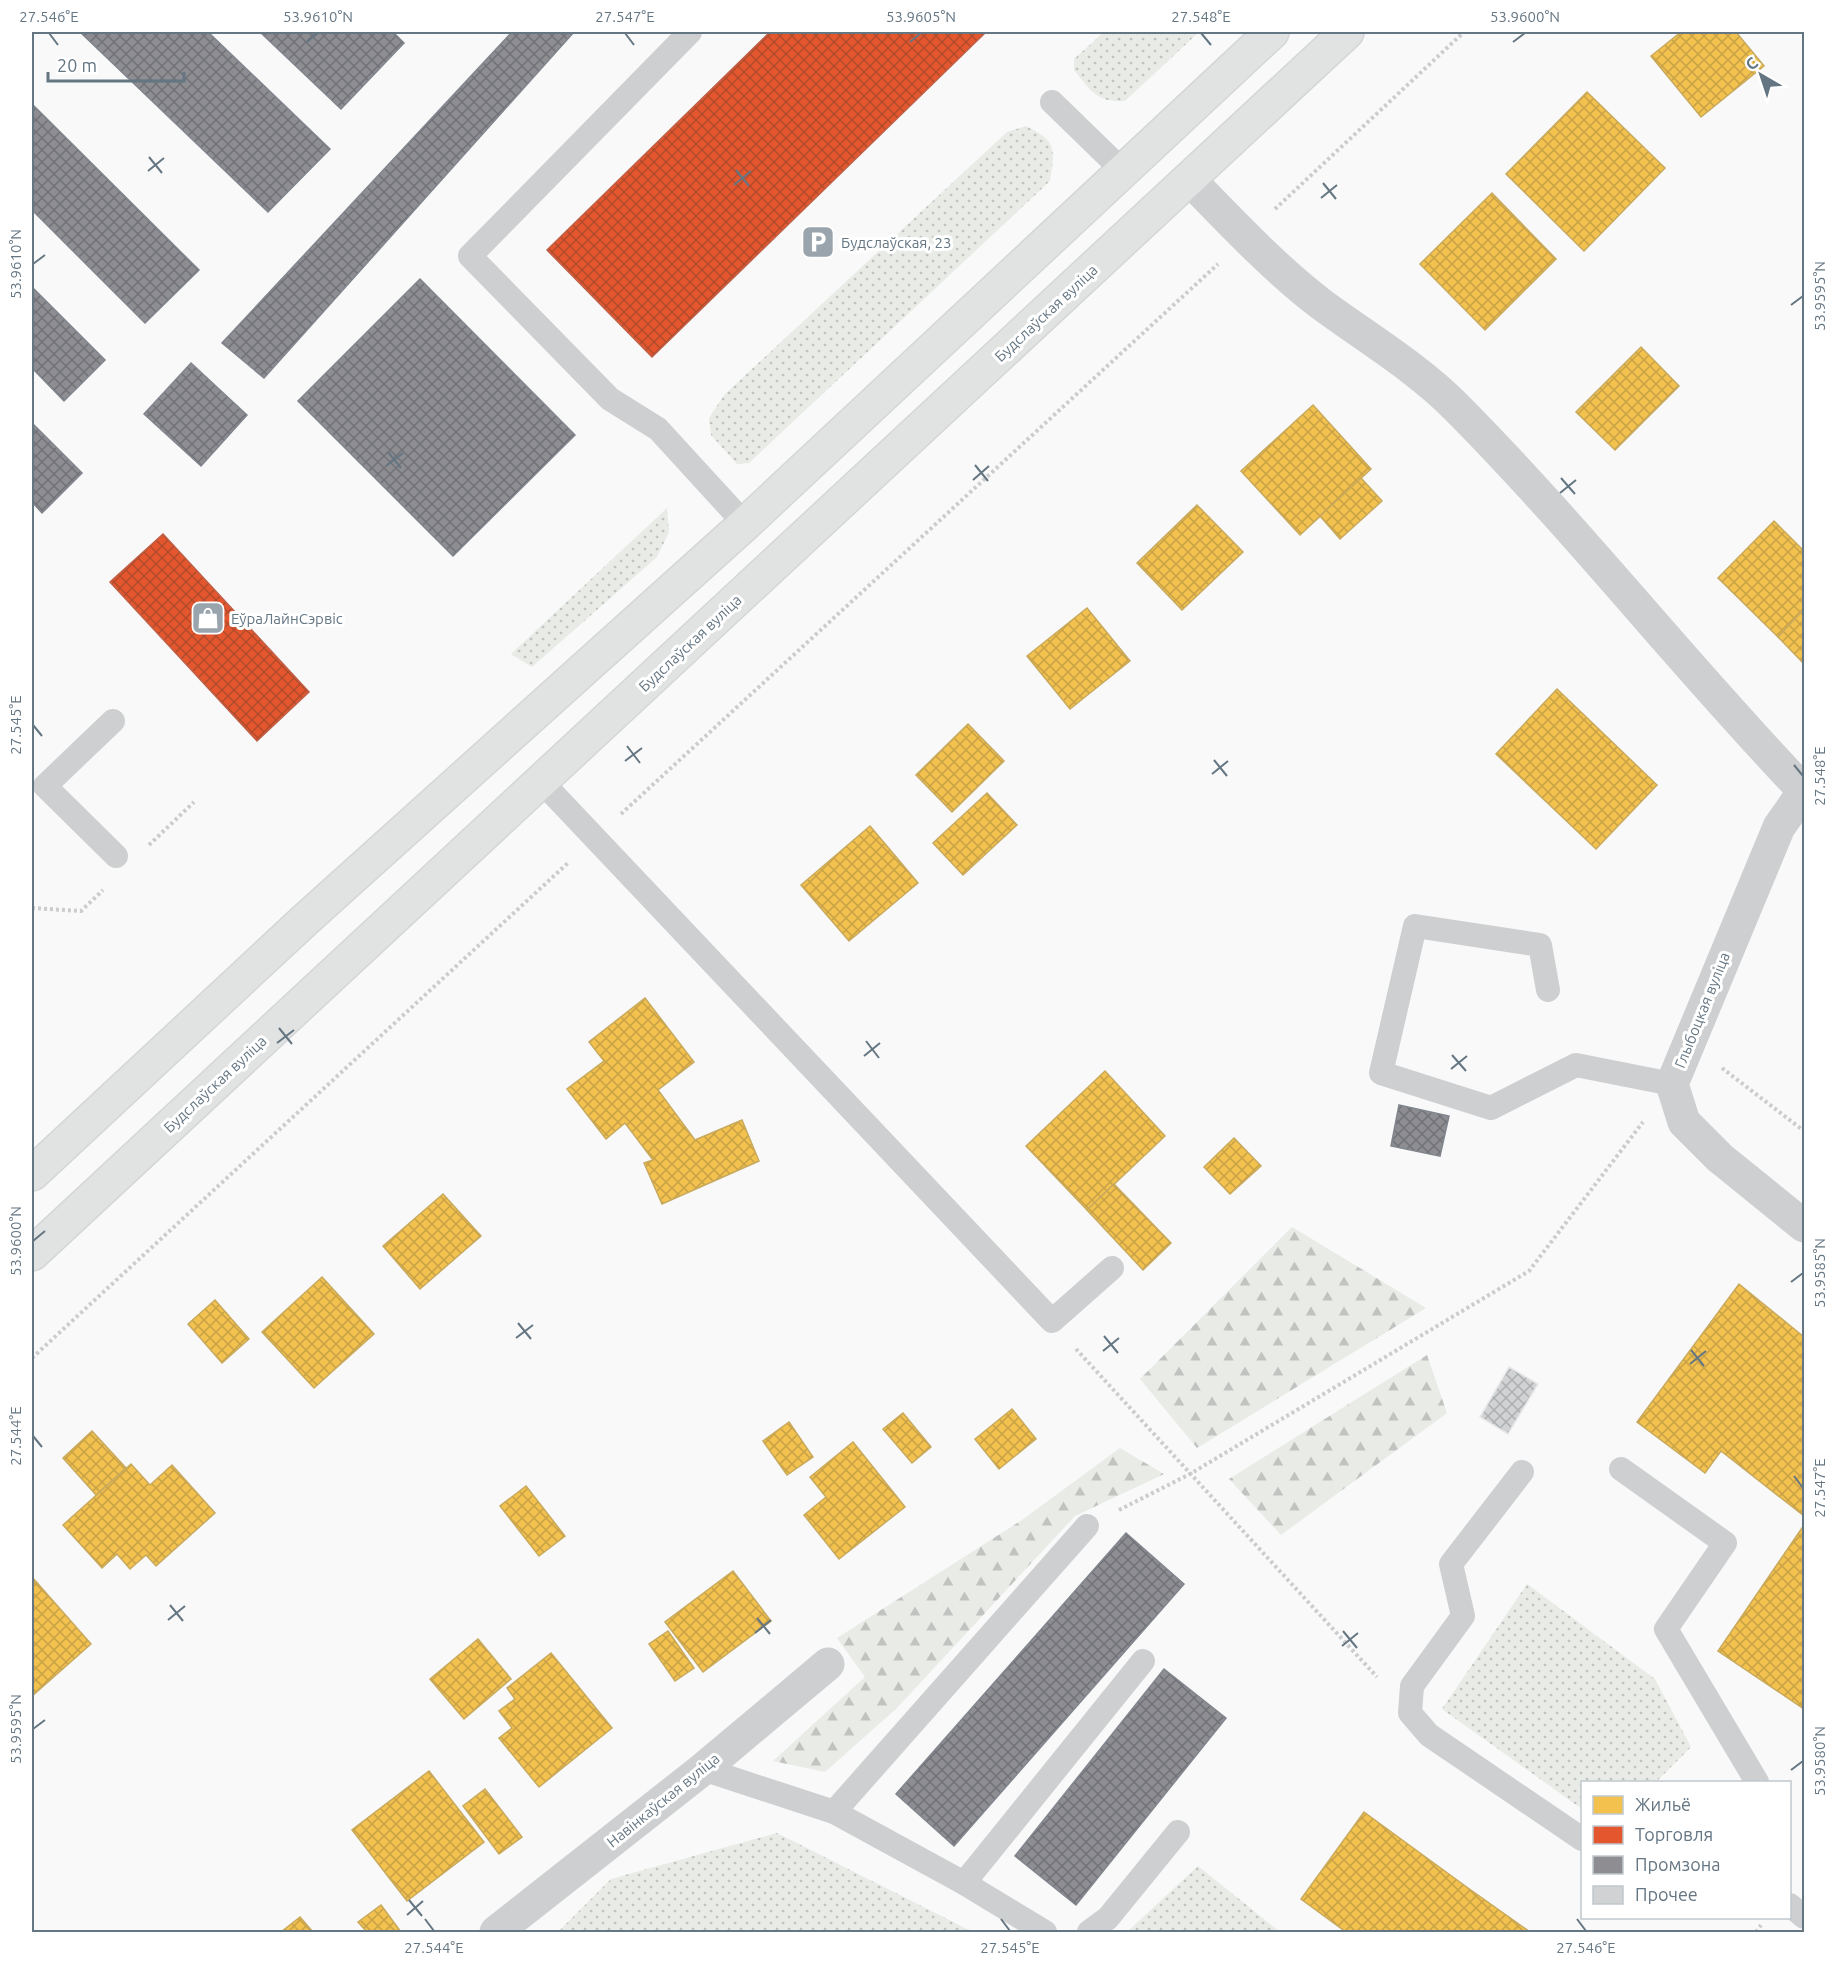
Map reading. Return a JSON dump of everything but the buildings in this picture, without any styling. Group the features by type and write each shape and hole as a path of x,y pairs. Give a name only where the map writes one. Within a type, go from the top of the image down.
{"main road":[{"path":"32,1174 305,920 745,524 1272,32"},
{"name":"Будслаўская вуліца","path":"32,1254 1347,32"}],"street":[{"path":"1190,180 1246,238 1320,303 1373,340 1456,406 1550,505 1758,744 1804,791"},
{"name":"Глыбоцкая вуліца","path":"1804,791 1779,827 1672,1084 1684,1122 1720,1158 1804,1226"},
{"name":"Навінкаўская вуліца","path":"496,1932 703,1769 828,1664"}],"lane":[{"path":"690,32 470,256 610,399 658,429 745,524"},
{"path":"1052,102 1124,171"},
{"path":"113,721 45,786 116,856"},
{"path":"541,781 1052,1322 1112,1268"},
{"path":"1548,990 1540,945 1415,926 1381,1073 1491,1108 1576,1065 1672,1084"},
{"path":"1621,1469 1725,1543 1666,1629 1755,1781"},
{"path":"1522,1472 1451,1564 1463,1616 1412,1686 1410,1713 1429,1734 1581,1838"},
{"path":"834,1812 1087,1526"},
{"path":"964,1883 1143,1661"},
{"path":"703,1769 834,1812 964,1883 1045,1932"},
{"path":"1089,1932 1108,1918 1178,1832"},
{"path":"1791,1906 1804,1917"}],"path":[{"path":"32,1358 1246,238 1464,32"},
{"path":"1688,1042 1804,1131"},
{"path":"1087,1526 1190,1474 1529,1270 1672,1084"},
{"path":"1052,1322 1410,1713"}],"green space":[{"path":"1104,32 1199,32 1125,101 1115,101 1095,94 1074,70 1074,59"},
{"path":"1026,126 1044,136 1052,147 1053,161 1050,181 749,463 737,464 711,435 709,418 724,395 1007,132"},
{"path":"667,508 669,532 657,557 532,667 511,654"},
{"path":"1292,1227 1426,1308 1197,1448 1140,1379"},
{"path":"1427,1355 1447,1413 1281,1535 1229,1479"},
{"path":"1120,1448 1164,1474 1075,1516 896,1709 825,1772 773,1761 865,1677 837,1638 1022,1520"},
{"path":"1527,1584 1655,1679 1691,1747 1657,1781 1581,1781 1581,1808 1442,1709"},
{"path":"777,1833 973,1932 558,1932 611,1879"},
{"path":"1198,1866 1280,1932 1127,1932"}],"place":[{"name":"Будслаўская, 23","path":"818,242"},
{"name":"ЕўраЛайнСэрвіс","path":"208,618"}]}
